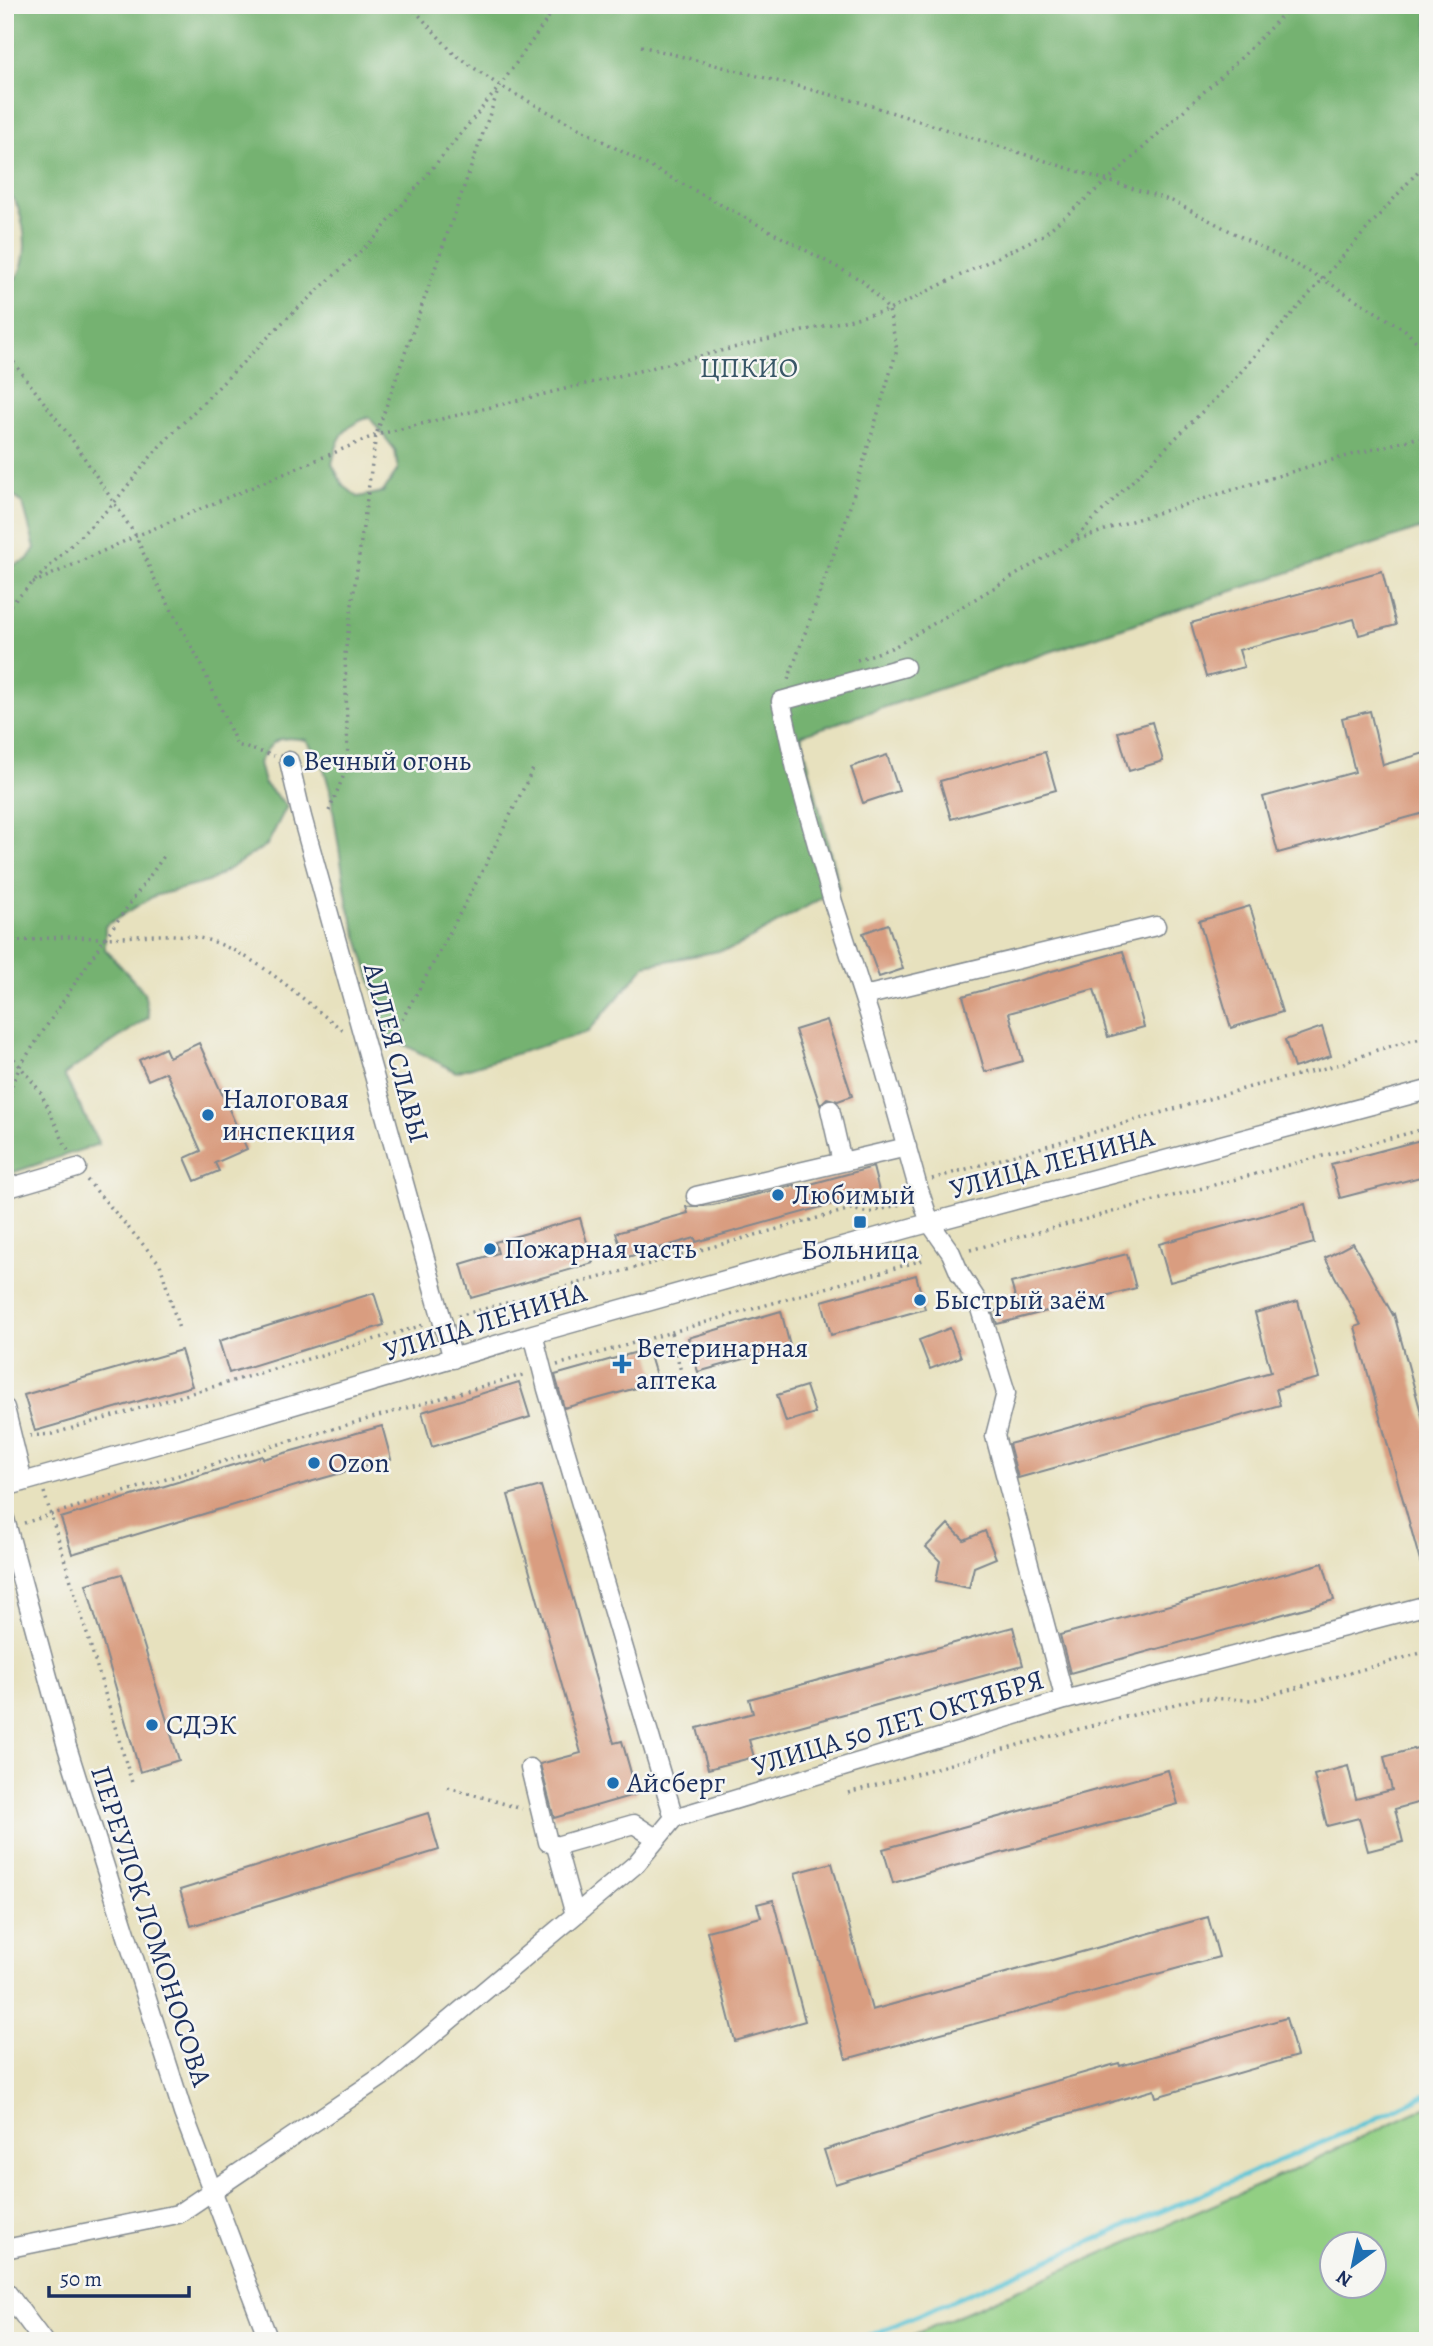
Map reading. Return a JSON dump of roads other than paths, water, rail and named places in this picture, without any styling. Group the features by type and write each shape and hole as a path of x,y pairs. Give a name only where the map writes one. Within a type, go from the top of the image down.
{"street":[{"path":"905,667 780,701 833,902 864,996 917,1184 930,1223 951,1253 960,1274 978,1302 1006,1393 995,1436 1065,1700"},
{"name":"АЛЛЕЯ СЛАВЫ","path":"289,761 302,817 453,1359"},
{"path":"864,996 1156,926"},
{"name":"УЛИЦА ЛЕНИНА","path":"5,1487 911,1228 1428,1090"},
{"path":"830,1109 842,1162"},
{"path":"696,1196 907,1147"},
{"path":"5,1189 77,1168"},
{"path":"5,2249 178,2214 384,2075 636,1864 674,1818 533,1334"},
{"path":"5,1408 20,1437 31,1479"},
{"name":"ПЕРЕУЛОК ЛОМОНОСОВА","path":"7,1524 67,1747 183,2113 269,2341"},
{"name":"УЛИЦА 50 ЛЕТ ОКТЯБРЯ","path":"674,1818 1065,1700 1428,1605"},
{"path":"530,1768 548,1842 556,1846 634,1824 657,1839"},
{"path":"556,1846 575,1915"},
{"path":"5,2290 43,2341"}],"waterway":[{"path":"858,2341 1344,2133 1428,2094"}],"place":[{"name":"Вечный огонь","path":"289,761"},
{"name":"Налоговая инспекция","path":"208,1115"},
{"name":"Любимый","path":"778,1195"},
{"name":"Больница","path":"860,1222"},
{"name":"Пожарная часть","path":"490,1249"},
{"name":"Быстрый заём","path":"920,1300"},
{"name":"Ветеринарная аптека","path":"622,1364"},
{"name":"Ozon","path":"314,1463"},
{"name":"СДЭК","path":"152,1725"},
{"name":"Айсберг","path":"613,1783"}],"park label":[{"name":"ЦПКИО","path":"749,368"}]}
